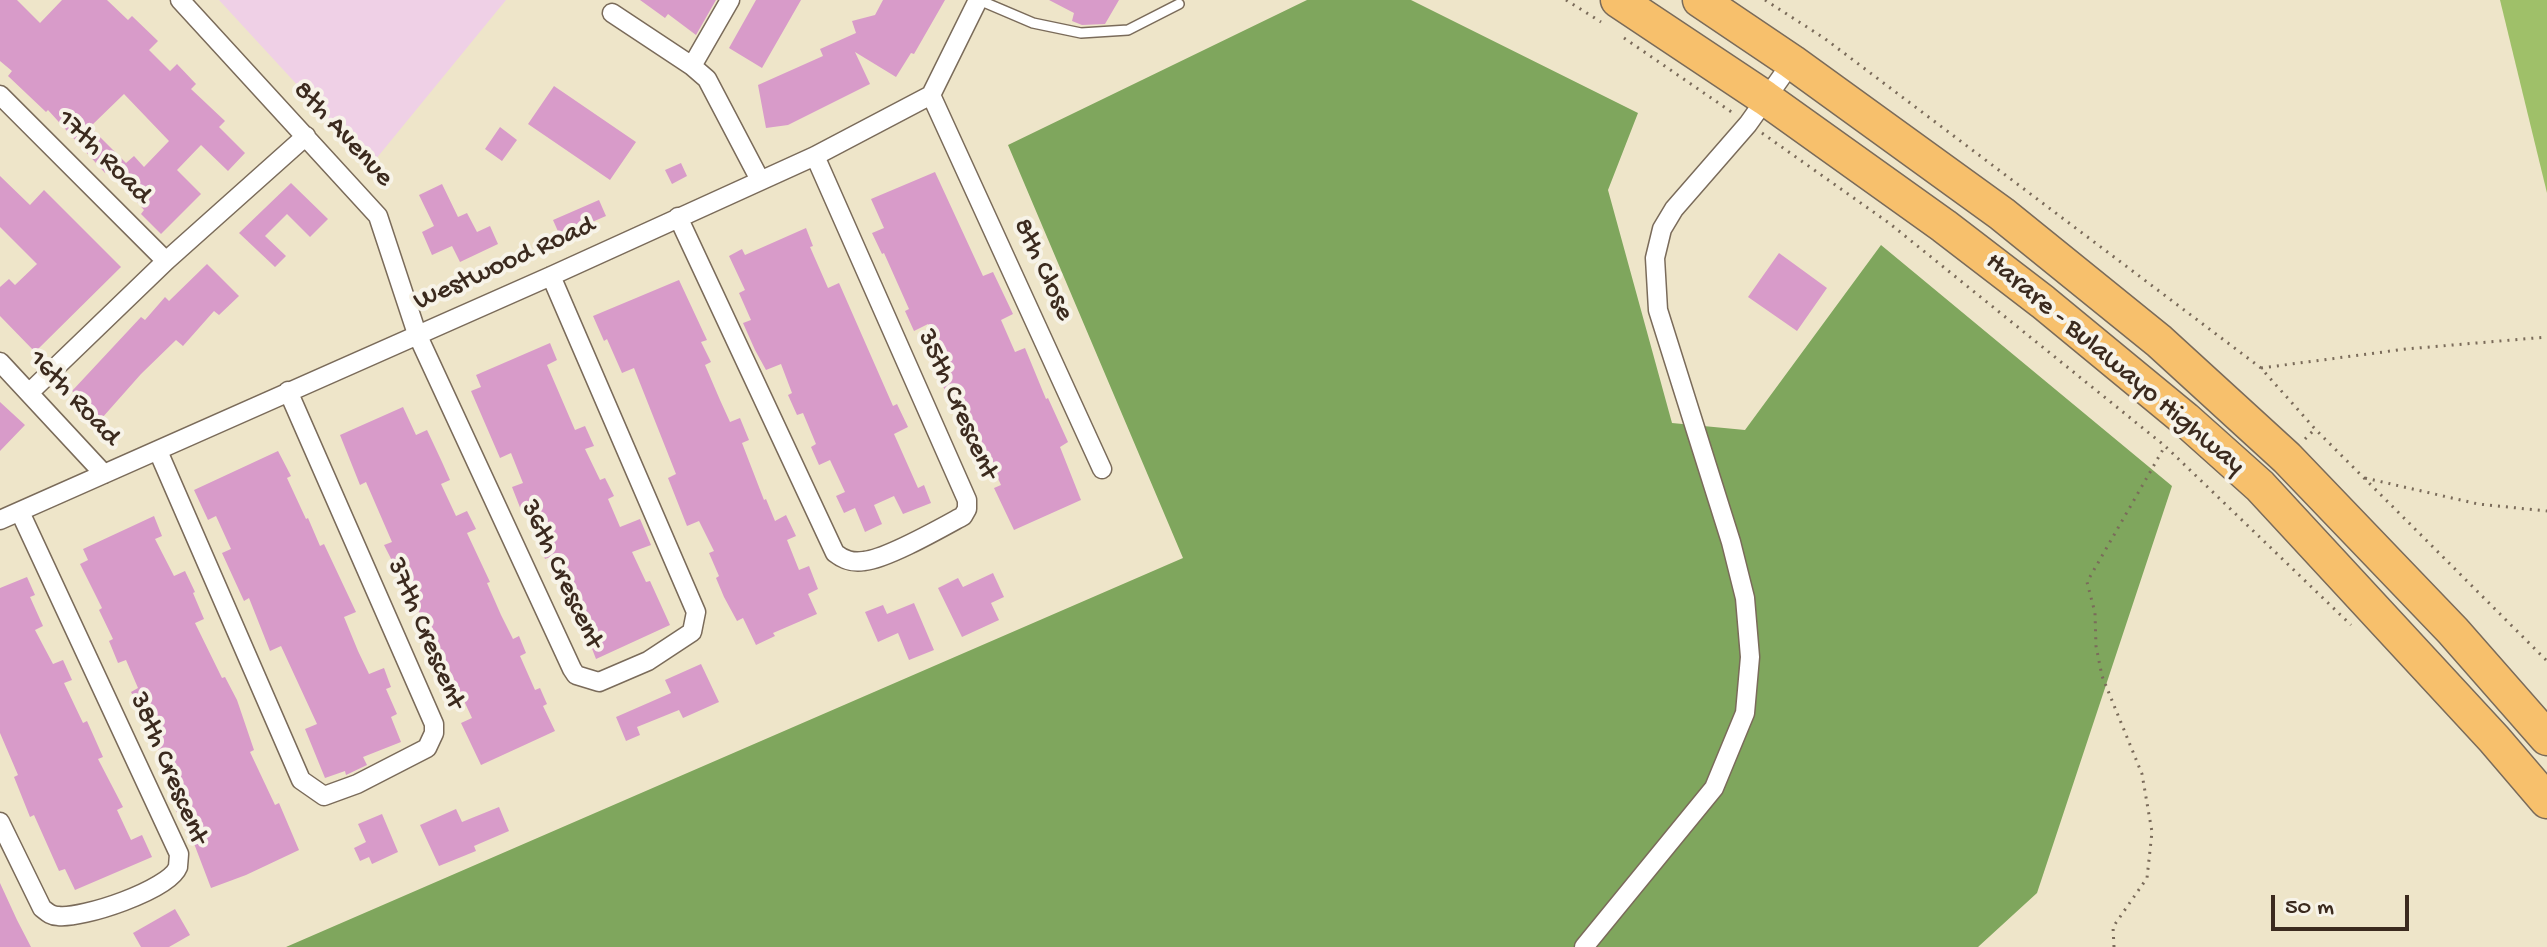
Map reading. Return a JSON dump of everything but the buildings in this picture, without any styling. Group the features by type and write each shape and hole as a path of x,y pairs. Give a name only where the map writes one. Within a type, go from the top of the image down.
{"highway":[{"name":"Harare - Bulawayo Highway","path":"1700,0 1792,62 2002,214 2169,350 2287,458 2453,631 2547,738"},
{"name":"Harare - Bulawayo Highway","path":"1615,15 1757,111 1944,226 2125,368 2260,486 2494,739 2547,801"}],"street":[{"name":"8th Avenue","path":"180,0 378,216 417,334"},
{"path":"692,66 730,0"},
{"path":"931,95 979,0"},
{"path":"612,13 707,79 760,180"},
{"path":"1584,947 1714,788 1745,713 1750,657 1745,598 1731,542 1658,310 1655,258 1662,229 1674,209 1757,111 1792,62"},
{"name":"17th Road","path":"0,95 166,261"},
{"name":"Westwood Road","path":"0,520 815,156 931,95"},
{"name":"8th Close","path":"931,95 1102,469"},
{"path":"30,392 166,261 306,136"},
{"name":"35th Crescent","path":"678,217 835,553 844,560 856,562 879,557 963,516 967,500 815,156"},
{"name":"36th Crescent","path":"417,334 572,669 576,675 599,682 635,666 692,632 696,612 551,276"},
{"name":"16th Road","path":"0,362 104,474"},
{"name":"37th Crescent","path":"158,451 301,780 324,796 357,784 427,748 434,733 434,724 288,391"},
{"name":"38th Crescent","path":"0,822 42,908 54,916 73,916 133,899 170,877 178,867 179,854 20,512"}],"lane":[{"path":"979,0 1033,23 1081,33 1128,30 1179,4"}],"path":[{"path":"1566,0 1615,15"},
{"path":"1625,38 1757,111 1889,223 2165,446 2356,631"},
{"path":"2261,368 2406,349 2547,337"},
{"path":"2114,947 2113,927 2147,878 2152,832 2142,774 2102,676 2096,646 2095,613 2087,582 2165,446"},
{"path":"2365,478 2478,504 2547,511"}],"shaded area":[{"path":"219,0 506,0 371,165"}],"green space":[{"path":"1307,0 1411,0 1638,113 1608,190 1672,423 1745,430 1881,245 2172,486 2037,893 1978,947 286,947 1183,558 1008,145"},
{"path":"2500,0 2547,0 2547,193"}]}
